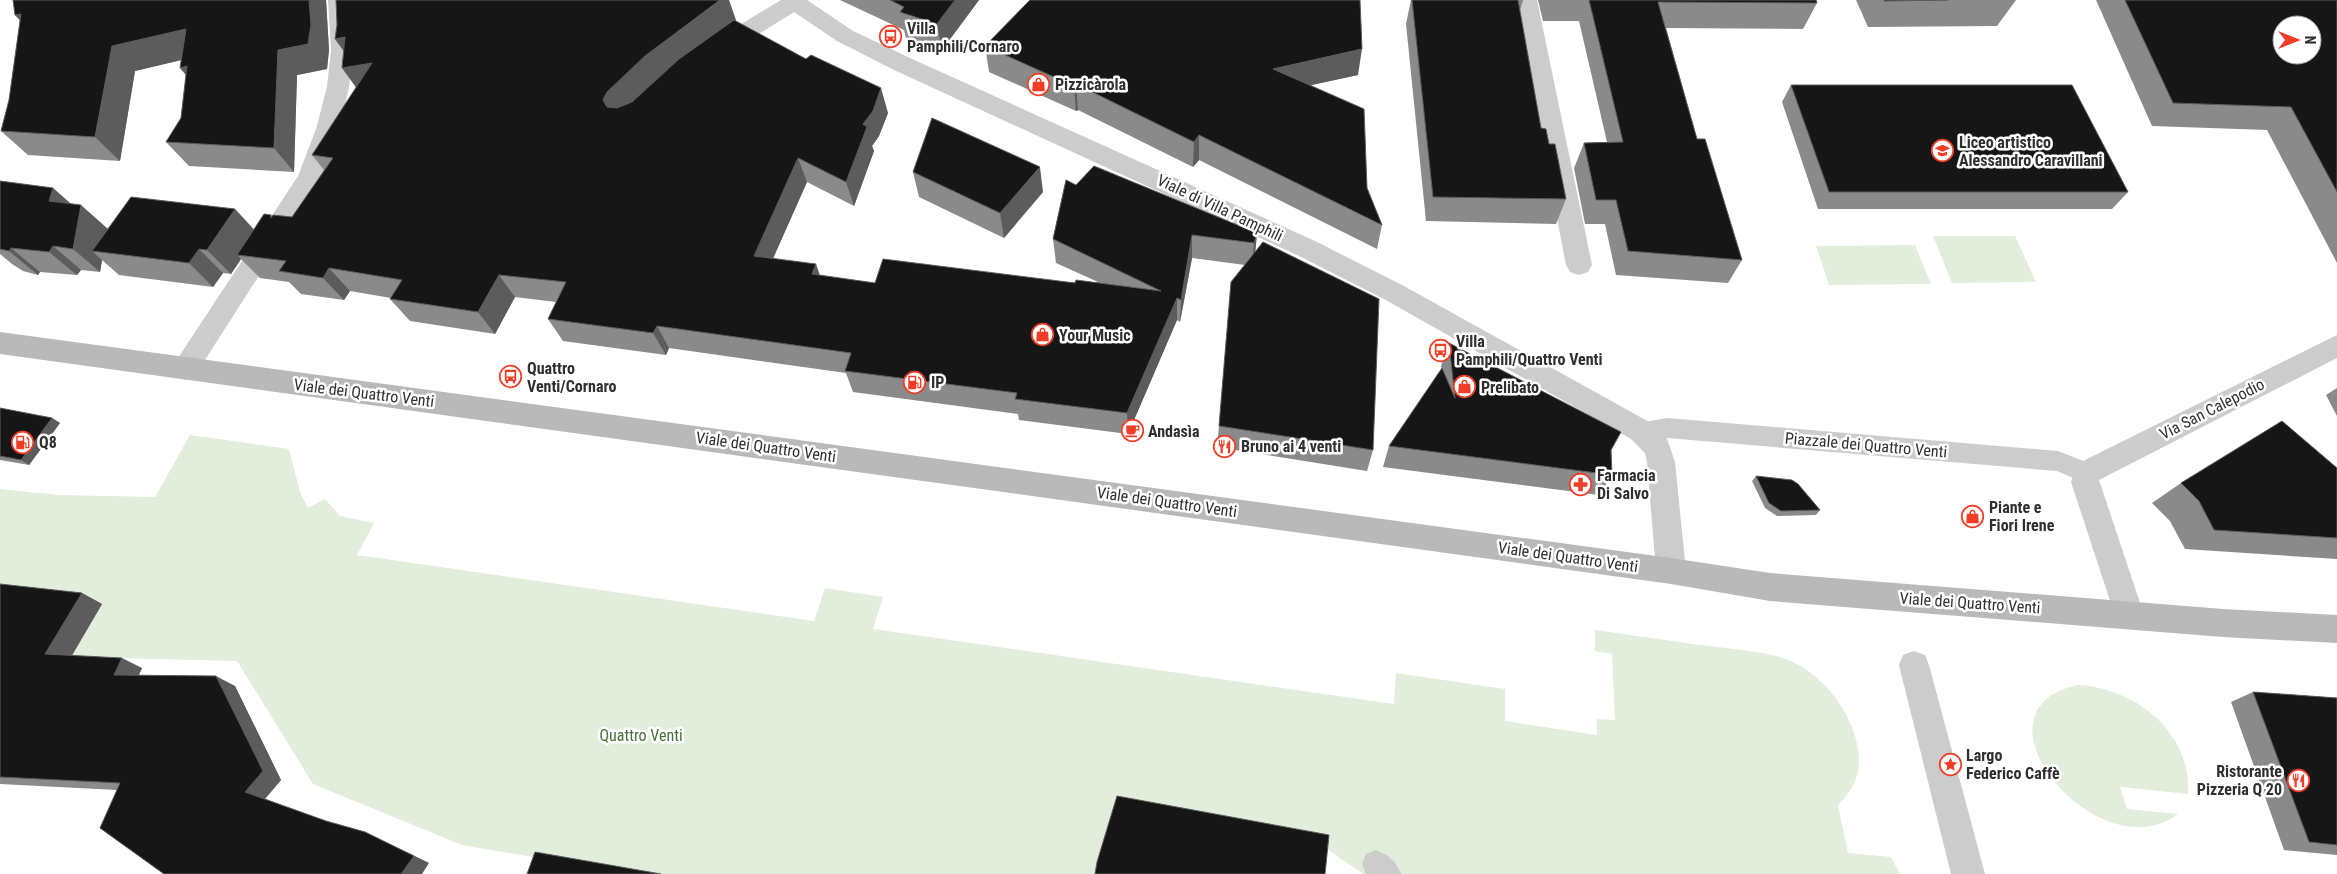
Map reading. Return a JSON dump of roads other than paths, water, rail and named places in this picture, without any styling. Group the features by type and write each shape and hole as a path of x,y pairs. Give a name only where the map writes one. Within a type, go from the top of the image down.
{"street":[{"path":"185,369 304,190 320,155 332,115 341,62 339,0"},
{"path":"1526,0 1579,265"},
{"path":"704,58 793,1"},
{"name":"Viale di Villa Pamphili","path":"793,1 845,36 902,64 1336,263 1516,359 1641,431"},
{"name":"Viale dei Quattro Venti","path":"0,343 1671,571 1770,587 2337,629"},
{"name":"Via San Calepodio","path":"2087,472 2337,346"},
{"path":"1641,431 1657,447 1661,462 1671,571"},
{"path":"2087,472 2085,482 2129,615"},
{"path":"1914,665 1968,874"}],"lane":[{"name":"Piazzale dei Quattro Venti","path":"1641,431 1667,428 2058,462 2087,472"}],"place":[{"name":"Villa Pamphili/Cornaro","path":"891,37"},
{"name":"Pizzicàrola","path":"1039,84"},
{"name":"Liceo artistico Alessandro Caravillani","path":"1943,151"},
{"name":"Your Music","path":"1043,335"},
{"name":"Villa Pamphili/Quattro Venti","path":"1440,350"},
{"name":"Quattro Venti/Cornaro","path":"511,377"},
{"name":"IP","path":"915,382"},
{"name":"Prelibato","path":"1465,387"},
{"name":"Andasìa","path":"1132,431"},
{"name":"Q8","path":"23,442"},
{"name":"Bruno ai 4 venti","path":"1225,446"},
{"name":"Farmacia Di Salvo","path":"1581,484"},
{"name":"Piante e Fiori Irene","path":"1973,516"},
{"name":"Largo Federico Caffè","path":"1950,764"},
{"name":"Ristorante Pizzeria Q 20","path":"2298,780"}],"park label":[{"name":"Quattro Venti","path":"641,735"}]}
